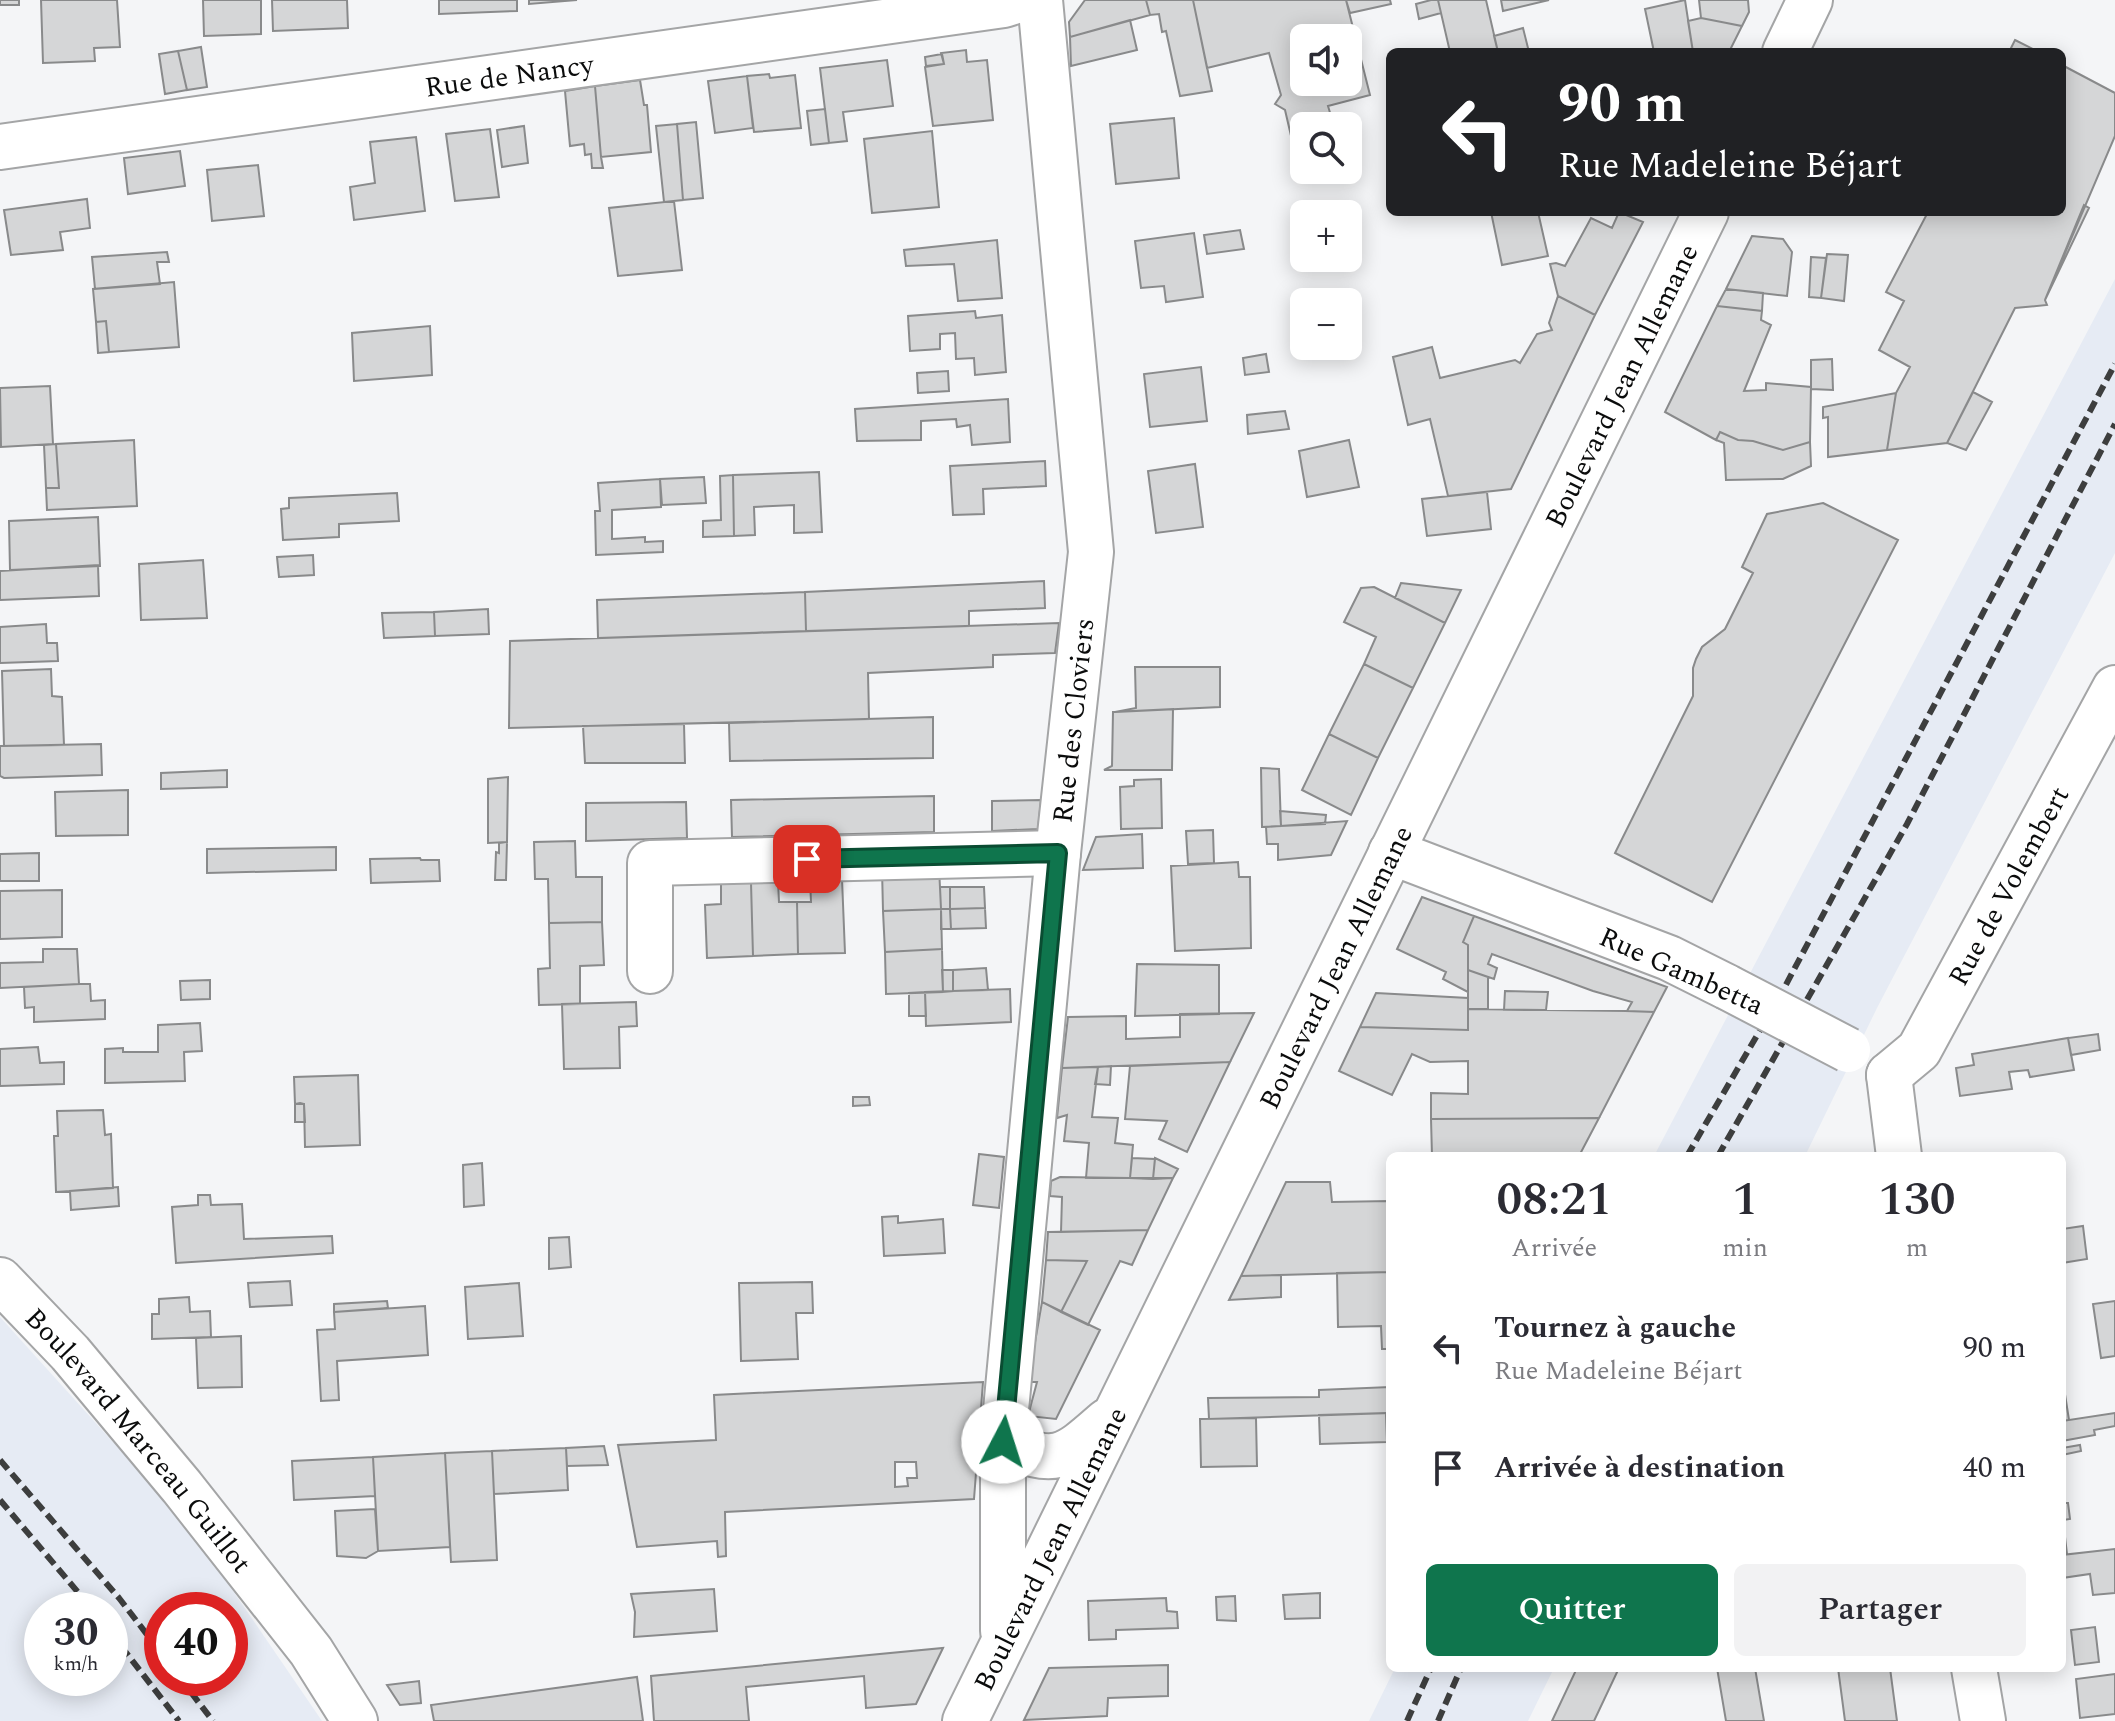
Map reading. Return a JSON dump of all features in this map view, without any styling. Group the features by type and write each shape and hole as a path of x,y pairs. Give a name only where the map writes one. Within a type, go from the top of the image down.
{"street":[{"name":"Rue de Nancy","path":"0,147 1004,5 1019,0"},
{"name":"Rue des Cloviers","path":"1002,1641 1003,1442 1058,853 1091,552 1040,0"},
{"path":"1787,48 1804,2"},
{"name":"Boulevard Jean Allemane","path":"965,1721 1704,216"},
{"name":"Rue de Volembert","path":"1889,1075 1919,1050 2115,688"},
{"name":"Rue Gambetta","path":"1391,852 1669,958 1848,1050 1889,1075"},
{"path":"650,971 650,863 1058,853"},
{"path":"1889,1075 1899,1152"},
{"name":"Boulevard Marceau Guillot","path":"0,1280 70,1353 182,1487 311,1651 355,1721"},
{"path":"1003,1442 1028,1455 1058,1457 1077,1447 1115,1414"},
{"path":"1975,1672 1983,1721"}],"shaded area":[{"path":"2115,279 2115,553 1877,1008 1807,1152 1656,1152"},
{"path":"0,1317 188,1525 234,1592 144,1592 144,1696 248,1696 248,1613 322,1721 0,1721"},
{"path":"1393,1672 1552,1672 1528,1721 1369,1721"}],"building":[{"path":"0,0 19,0 19,5 0,5"},
{"path":"41,0 117,0 120,47 94,48 95,61 43,63"},
{"path":"203,0 261,0 261,34 204,36"},
{"path":"272,0 347,0 348,28 273,31"},
{"path":"439,0 517,0 517,11 439,14"},
{"path":"529,0 577,0 529,4"},
{"path":"1085,0 1146,0 1150,15 1070,37 1069,22"},
{"path":"1146,0 1193,0 1212,91 1180,96 1166,31 1162,32 1159,14 1150,15"},
{"path":"1193,0 1346,0 1352,24 1290,24 1290,96 1362,96 1362,63 1370,95 1328,106 1330,112 1290,112 1290,131 1285,110 1275,104 1281,95 1269,53 1207,68"},
{"path":"1346,0 1390,0 1391,4 1350,13"},
{"path":"1438,0 1441,13 1419,19 1416,4"},
{"path":"1438,0 1486,0 1497,48 1449,48"},
{"path":"1501,0 1549,0 1503,11"},
{"path":"1685,0 1692,48 1653,48 1645,9"},
{"path":"1699,0 1748,0 1749,12 1742,26 1701,18"},
{"path":"1701,18 1742,26 1731,48 1692,48 1688,21"},
{"path":"1130,20 1137,50 1071,66 1070,37"},
{"path":"1523,28 1528,48 1497,48 1494,36"},
{"path":"2015,40 2031,48 2011,48"},
{"path":"201,47 207,87 187,90 178,51"},
{"path":"966,50 967,62 987,60 993,120 933,126 925,67 944,64 941,53"},
{"path":"178,51 187,90 165,94 159,54"},
{"path":"942,54 944,64 926,66 925,57"},
{"path":"887,60 893,106 843,112 847,141 829,143 820,68"},
{"path":"2066,67 2115,93 2115,136 2045,300 2047,305 2015,308 1947,443 1887,450 1896,393 1910,367 1879,350 1904,301 1886,292 1926,216 2066,216"},
{"path":"769,74 770,78 795,75 801,128 754,132 747,76"},
{"path":"747,76 753,128 715,133 708,81"},
{"path":"640,80 644,105 647,105 651,152 601,157 595,86"},
{"path":"595,86 603,168 592,168 591,154 585,155 584,144 570,146 565,91"},
{"path":"825,109 829,143 811,145 807,111"},
{"path":"1174,118 1179,178 1116,184 1110,124"},
{"path":"696,122 703,198 683,200 677,124"},
{"path":"677,124 683,200 664,202 656,126"},
{"path":"524,126 528,163 502,167 497,130"},
{"path":"490,129 499,197 455,201 446,134"},
{"path":"932,131 939,207 872,213 864,139"},
{"path":"416,137 425,211 354,220 350,187 375,183 370,142"},
{"path":"180,151 185,186 128,194 124,158"},
{"path":"258,165 264,216 212,221 207,170"},
{"path":"87,199 90,228 60,232 63,250 11,255 4,210"},
{"path":"674,201 682,270 618,276 609,208"},
{"path":"2084,205 2089,208 2045,300"},
{"path":"1492,216 1539,216 1548,256 1502,265"},
{"path":"1617,216 1629,216 1643,222 1595,315 1558,296 1550,264 1565,266 1591,218 1612,228"},
{"path":"1240,230 1244,249 1207,254 1204,235"},
{"path":"1194,233 1203,297 1166,302 1164,286 1141,288 1135,241"},
{"path":"1752,236 1783,239 1792,252 1787,296 1726,289"},
{"path":"997,240 1002,298 958,301 954,264 906,266 904,250"},
{"path":"167,252 169,262 157,262 160,284 95,289 92,257"},
{"path":"1827,254 1848,255 1844,301 1821,298"},
{"path":"1811,257 1826,258 1821,298 1809,297"},
{"path":"174,282 179,347 109,352 106,321 96,322 93,289"},
{"path":"1726,289 1763,293 1762,311 1717,306"},
{"path":"1558,296 1595,315 1511,489 1448,496 1430,419 1408,425 1393,357 1432,347 1440,378 1515,360 1520,363 1537,334 1552,330 1549,323"},
{"path":"1717,306 1762,311 1761,320 1771,325 1744,391 1766,390 1766,383 1811,387 1810,442 1783,450 1738,440 1720,432 1716,440 1665,412"},
{"path":"975,311 976,318 1002,315 1006,372 975,375 974,358 956,359 955,333 940,334 940,349 910,351 908,316"},
{"path":"106,321 109,352 98,353 96,322"},
{"path":"430,326 432,375 354,381 352,333"},
{"path":"1266,354 1269,372 1245,375 1243,358"},
{"path":"1832,359 1833,390 1811,389 1811,360"},
{"path":"1201,367 1207,421 1150,427 1144,374"},
{"path":"948,371 949,391 918,393 917,373"},
{"path":"50,386 53,444 1,447 0,388"},
{"path":"1973,392 1992,402 1966,450 1947,443"},
{"path":"1896,393 1887,450 1828,457 1828,417 1823,418 1823,407"},
{"path":"1008,399 1010,442 972,445 970,425 957,427 956,419 921,421 921,440 857,441 855,409"},
{"path":"1285,411 1289,429 1248,434 1247,415"},
{"path":"1720,432 1738,440 1783,450 1810,442 1811,466 1783,479 1726,480 1724,443 1716,440"},
{"path":"134,440 137,506 47,510 46,488 59,488 56,444"},
{"path":"1349,440 1359,487 1307,497 1299,451"},
{"path":"56,444 59,488 46,488 44,445"},
{"path":"1045,461 1046,486 983,489 984,514 953,515 950,466"},
{"path":"1195,464 1203,527 1156,533 1148,471"},
{"path":"819,472 822,532 794,533 794,505 754,507 755,535 734,536 733,475"},
{"path":"733,475 734,536 703,537 703,521 721,520 720,476"},
{"path":"704,477 706,503 662,505 660,479"},
{"path":"660,479 661,507 612,510 612,539 645,537 645,542 663,541 663,552 596,555 595,511 600,511 598,483"},
{"path":"1487,492 1491,529 1427,536 1422,499"},
{"path":"397,493 399,521 339,524 339,537 283,540 281,509 289,508 289,498"},
{"path":"1823,503 1898,540 1712,902 1615,853 1693,696 1696,659 1702,647 1725,629 1753,573 1742,567 1767,514"},
{"path":"98,517 100,566 10,570 9,521"},
{"path":"313,555 314,575 279,577 277,557"},
{"path":"203,560 207,618 141,620 139,564"},
{"path":"98,565 99,596 0,600 0,571"},
{"path":"1044,581 1045,608 969,611 969,626 806,631 805,592"},
{"path":"1401,583 1461,590 1445,623 1395,598"},
{"path":"1374,587 1445,623 1413,688 1364,664 1376,637 1344,622 1361,588"},
{"path":"805,592 806,631 598,638 597,600"},
{"path":"488,609 489,634 435,636 434,612"},
{"path":"434,612 435,636 384,638 382,613"},
{"path":"1059,623 1055,653 993,655 993,667 868,673 869,719 509,728 510,641"},
{"path":"46,624 47,643 57,643 58,661 0,663 0,627"},
{"path":"1364,664 1413,688 1378,758 1329,734"},
{"path":"1135,667 1220,667 1220,707 1115,712 1136,708"},
{"path":"51,669 52,696 62,697 64,745 4,746 2,671"},
{"path":"1173,709 1172,770 1104,770 1112,766 1113,712"},
{"path":"933,717 933,758 730,761 729,723"},
{"path":"684,724 685,763 585,763 583,726"},
{"path":"1329,734 1378,758 1351,815 1302,790"},
{"path":"101,744 102,775 0,776 0,746"},
{"path":"1261,768 1279,769 1281,826 1262,827"},
{"path":"227,770 227,787 161,789 161,773"},
{"path":"508,777 507,842 488,843 488,779"},
{"path":"1161,779 1162,828 1121,829 1120,787 1134,786 1134,780"},
{"path":"128,790 128,835 56,836 55,792"},
{"path":"934,796 934,832 732,837 731,800"},
{"path":"1041,800 1038,829 992,831 992,801"},
{"path":"686,802 687,838 586,841 586,803"},
{"path":"1280,811 1326,815 1325,824 1281,826"},
{"path":"1347,821 1331,855 1278,860 1278,844 1267,844 1266,827"},
{"path":"1213,830 1214,863 1188,864 1186,831"},
{"path":"1142,834 1143,868 1083,870 1096,837"},
{"path":"575,841 576,877 602,877 602,922 549,923 548,879 535,879 534,842"},
{"path":"507,842 506,880 495,880 496,852 499,853 499,843"},
{"path":"336,847 336,870 207,873 207,849"},
{"path":"39,853 39,881 0,881 0,854"},
{"path":"370,859 439,860 440,881 371,883"},
{"path":"1238,862 1239,877 1250,877 1251,948 1175,951 1171,866"},
{"path":"939,867 941,909 883,911 882,869"},
{"path":"842,879 845,953 798,954 797,902 811,902 810,880"},
{"path":"778,881 779,902 797,902 798,954 753,956 751,883"},
{"path":"721,883 751,883 753,956 707,958 705,905 721,904"},
{"path":"940,887 950,887 950,909 941,909"},
{"path":"950,887 984,887 985,908 950,909"},
{"path":"62,890 62,937 0,939 0,891"},
{"path":"1422,897 1474,916 1463,942 1468,945 1468,992 1443,979 1446,972 1397,949"},
{"path":"985,908 986,928 951,929 950,909"},
{"path":"941,909 950,909 951,929 941,929"},
{"path":"941,909 942,949 885,952 883,911"},
{"path":"1474,916 1667,987 1654,1012 1627,1011 1632,1002 1492,954 1488,964 1497,968 1494,979 1468,970 1468,945 1463,942"},
{"path":"602,922 604,965 580,966 580,1004 539,1005 538,969 550,968 549,923"},
{"path":"43,949 77,949 79,984 0,988 0,963 43,962"},
{"path":"942,949 943,992 886,994 885,952"},
{"path":"1137,964 1219,965 1219,1014 1135,1016"},
{"path":"986,968 988,990 953,991 953,970"},
{"path":"942,970 953,970 953,991 943,992"},
{"path":"1468,970 1488,977 1488,1009 1468,1009"},
{"path":"210,980 210,999 181,1000 180,981"},
{"path":"90,984 91,1001 105,1000 105,1019 34,1022 34,1007 25,1008 24,987"},
{"path":"1010,989 1011,1022 926,1026 925,992"},
{"path":"1505,991 1548,992 1546,1010 1504,1010"},
{"path":"925,992 926,1016 909,1016 909,993"},
{"path":"1376,993 1468,998 1468,1030 1360,1027"},
{"path":"636,1002 637,1026 619,1027 620,1068 564,1069 562,1004"},
{"path":"1468,1009 1654,1012 1599,1118 1431,1119 1431,1093 1468,1094 1468,1061 1430,1062 1412,1054 1392,1095 1339,1071 1360,1027 1468,1030"},
{"path":"1254,1013 1230,1062 1062,1068 1068,1017 1126,1016 1126,1039 1180,1037 1180,1014"},
{"path":"200,1023 202,1051 184,1052 185,1081 105,1083 105,1049 158,1052 158,1025"},
{"path":"2098,1034 2100,1050 2071,1055 2068,1038"},
{"path":"2068,1038 2074,1070 2030,1077 2028,1070 2009,1072 2012,1089 1960,1096 1956,1068 1974,1065 1972,1054"},
{"path":"38,1047 40,1063 64,1062 64,1084 0,1086 0,1049"},
{"path":"1230,1062 1187,1152 1159,1139 1167,1121 1125,1119 1130,1066"},
{"path":"1111,1066 1110,1085 1095,1084 1098,1067"},
{"path":"1098,1067 1092,1117 1118,1118 1115,1143 1133,1145 1130,1178 1086,1178 1089,1143 1064,1141 1067,1115 1057,1118 1062,1068"},
{"path":"358,1075 360,1145 305,1147 304,1104 295,1104 294,1077"},
{"path":"853,1097 869,1097 870,1105 853,1106"},
{"path":"295,1104 304,1104 305,1122 295,1122"},
{"path":"103,1110 105,1135 111,1134 113,1188 56,1192 54,1136 58,1136 57,1111"},
{"path":"1599,1118 1581,1152 1432,1152 1431,1119"},
{"path":"979,1154 1004,1157 999,1208 973,1205"},
{"path":"1132,1158 1155,1159 1153,1179 1130,1178"},
{"path":"1155,1158 1178,1169 1173,1178 1153,1179"},
{"path":"482,1163 484,1205 464,1207 463,1165"},
{"path":"1060,1177 1173,1178 1148,1230 1061,1232 1062,1197 1050,1196 1051,1181"},
{"path":"1286,1182 1330,1182 1332,1202 1386,1201 1386,1272 1241,1276"},
{"path":"118,1187 119,1206 71,1210 70,1191"},
{"path":"198,1195 210,1195 211,1205 242,1204 244,1239 332,1236 333,1253 176,1263 172,1207 198,1205"},
{"path":"898,1216 898,1223 943,1219 945,1253 884,1256 882,1217"},
{"path":"2083,1226 2087,1259 2066,1262 2066,1228"},
{"path":"1148,1230 1132,1265 1120,1261 1088,1325 1061,1312 1087,1261 1046,1260 1048,1232"},
{"path":"569,1237 571,1267 549,1269 549,1238"},
{"path":"1046,1260 1087,1261 1061,1312 1042,1302"},
{"path":"1386,1272 1386,1349 1382,1349 1381,1326 1338,1327 1337,1273"},
{"path":"1281,1275 1281,1297 1229,1300 1241,1276"},
{"path":"290,1281 292,1305 250,1307 248,1283"},
{"path":"812,1282 813,1313 796,1313 798,1359 741,1361 739,1283"},
{"path":"519,1283 523,1336 468,1339 465,1287"},
{"path":"189,1297 190,1312 210,1311 211,1337 152,1339 152,1314 159,1314 159,1299"},
{"path":"387,1301 388,1308 334,1312 334,1304"},
{"path":"2115,1301 2115,1356 2101,1358 2093,1304"},
{"path":"1042,1302 1100,1330 1056,1419 1028,1416 1037,1382 1028,1382"},
{"path":"425,1306 428,1355 337,1361 339,1400 321,1401 317,1330 335,1329 334,1312"},
{"path":"241,1336 242,1387 198,1388 196,1338"},
{"path":"983,1382 974,1499 725,1512 726,1556 718,1557 717,1541 637,1547 618,1445 716,1440 714,1395","holes":["895,1462 916,1462 917,1478 907,1478 908,1486 895,1487"]},
{"path":"1386,1387 1386,1413 1209,1419 1208,1398 1319,1397 1319,1390"},
{"path":"1386,1413 1386,1442 1320,1444 1319,1415"},
{"path":"2115,1413 2115,1426 2094,1430 2095,1435 2066,1440 2066,1420"},
{"path":"1256,1418 1257,1466 1201,1467 1200,1419"},
{"path":"2080,1445 2081,1451 2066,1454 2066,1447"},
{"path":"604,1446 608,1465 567,1466 566,1448"},
{"path":"566,1448 568,1490 494,1494 492,1451"},
{"path":"492,1451 497,1560 451,1562 445,1453"},
{"path":"445,1453 450,1547 378,1551 373,1457"},
{"path":"373,1457 375,1496 294,1500 292,1461"},
{"path":"2066,1503 2068,1503 2070,1519 2066,1520"},
{"path":"375,1509 378,1551 366,1558 337,1556 335,1511"},
{"path":"2115,1549 2115,1593 2093,1595 2090,1574 2066,1577 2066,1555"},
{"path":"714,1589 717,1631 634,1637 635,1612 631,1594"},
{"path":"1320,1593 1320,1618 1285,1619 1283,1595"},
{"path":"1235,1596 1236,1621 1217,1620 1216,1597"},
{"path":"1166,1598 1167,1611 1177,1612 1178,1628 1116,1630 1116,1639 1089,1640 1088,1601"},
{"path":"2095,1627 2099,1662 2075,1665 2071,1630"},
{"path":"943,1648 916,1704 866,1708 864,1676 746,1687 749,1721 654,1721 651,1676"},
{"path":"1168,1665 1168,1696 1108,1698 1107,1716 1024,1720 1049,1668"},
{"path":"1575,1672 1617,1672 1594,1721 1552,1721"},
{"path":"1718,1672 1756,1672 1764,1721 1726,1721"},
{"path":"1839,1672 1891,1672 1897,1721 1845,1721"},
{"path":"2115,1674 2115,1714 2080,1718 2076,1679"},
{"path":"637,1677 643,1721 434,1721 431,1705"},
{"path":"419,1681 421,1703 400,1705 387,1685"}],"railway":[{"path":"1689,1152 1781,994 2115,364"},
{"path":"1720,1152 1907,824 2115,424"},
{"path":"0,1460 144,1631"},
{"path":"0,1500 78,1592"},
{"path":"128,1655 179,1721"},
{"path":"1407,1721 1429,1672"},
{"path":"1438,1721 1459,1672"},
{"path":"194,1696 213,1721"}],"route":[{"path":"807,859 1058,853 1003,1442"}]}
